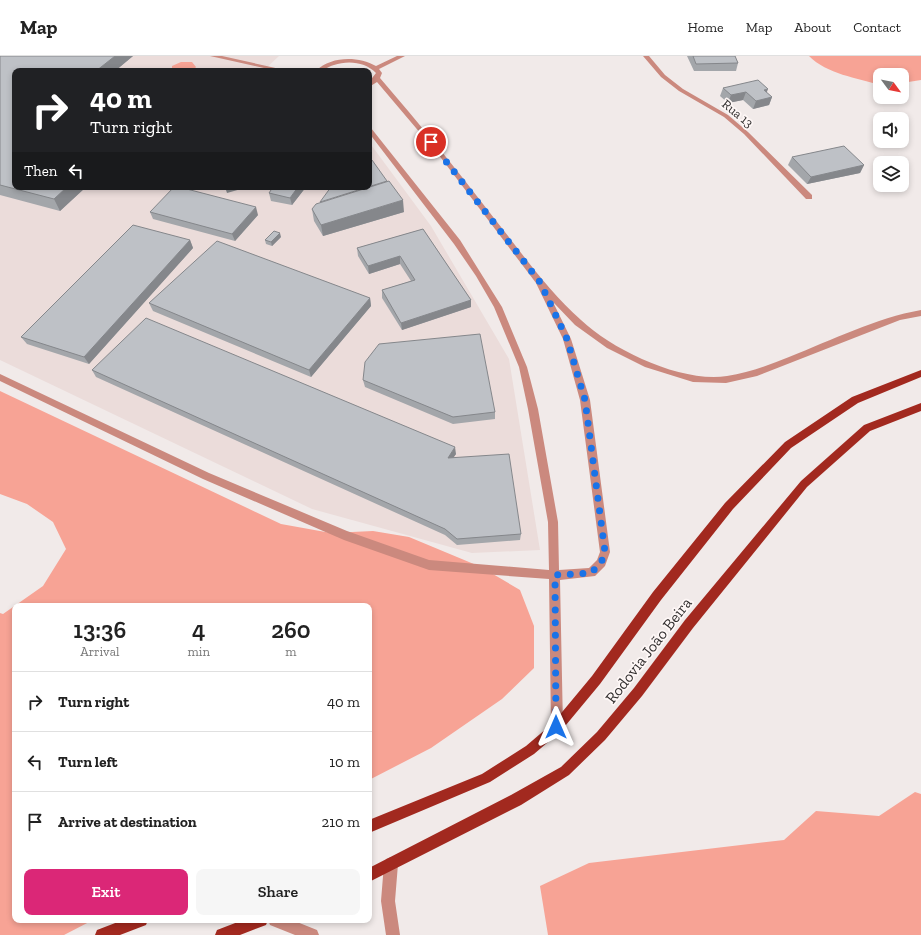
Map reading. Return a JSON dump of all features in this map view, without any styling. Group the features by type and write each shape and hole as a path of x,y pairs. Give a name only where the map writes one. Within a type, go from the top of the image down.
{"main road":[{"name":"Rodovia João Beira","path":"372,826 486,778 530,750 556,727 596,680 657,596 729,506 788,445 855,400 921,373"},
{"name":"Rodovia João Beira","path":"372,874 516,800 564,771 601,736 638,692 689,624 804,484 867,428 921,407"},
{"path":"102,935 133,923"},
{"path":"222,935 252,923"}],"street":[{"path":"213,56 271,68"},
{"path":"377,68 402,56"},
{"name":"Rua 13","path":"646,56 662,76 681,90 706,103 726,116 746,133 809,197"},
{"path":"323,68 329,63 347,59 365,61 377,68 379,73 378,78 372,83"},
{"path":"378,78 440,153 540,282 578,323 610,346 648,365 693,379 726,380 757,373 900,317 921,313"},
{"path":"372,133 456,242 479,276 498,307 520,360 533,409 545,469 553,522 555,575 556,727"},
{"path":"0,377 206,476 344,535 429,565 555,575 591,573 601,563 605,552 585,400 567,339 540,282"},
{"path":"391,864 388,901 393,935"},
{"path":"282,923 312,935"}],"shaded area":[{"path":"0,56 279,56 266,68 12,68 12,190 372,190 372,146 431,226 509,359 540,550 472,553 312,509 0,360"},
{"path":"809,56 921,56 921,80 909,82 909,68 873,68 873,83 833,71 816,62"},
{"path":"181,62 192,62 196,67 172,68 172,66"},
{"path":"0,391 281,524 331,533 373,531 409,537 481,567 520,590 534,626 534,668 502,699 431,748 372,778 372,603 19,603 43,586 66,549 53,522 27,504 0,494"},
{"path":"12,608 12,923 87,923 64,935 0,935 0,613 3,614"},
{"path":"915,792 921,794 921,935 548,935 540,886 589,863 784,840 816,811 879,816"}],"building":[{"path":"0,56 115,56 100,68 12,68 12,188 0,185"},
{"path":"693,56 735,56 738,63 696,64"},
{"path":"758,80 768,89 764,90 772,97 756,101 746,92 731,95 723,88"},
{"path":"844,146 864,165 811,177 792,157"},
{"path":"372,160 387,181 372,186"},
{"path":"389,181 403,200 321,225 312,209 316,204 360,190 372,190 372,186"},
{"path":"19,190 64,190 54,199"},
{"path":"171,190 191,190 256,207 232,234 150,212"},
{"path":"271,190 296,190 290,198 269,193"},
{"path":"329,190 358,190 320,202"},
{"path":"133,225 190,240 84,357 21,337"},
{"path":"423,229 471,300 401,323 382,290 415,280 400,256 368,266 357,248"},
{"path":"274,231 280,233 271,242 265,240"},
{"path":"217,241 370,298 309,370 149,303"},
{"path":"146,318 455,447 448,458 509,454 521,534 457,539 445,529 92,370"},
{"path":"480,334 495,412 453,417 363,380 365,362 379,344"}],"route":[{"path":"431,142 540,282 567,339 585,400 605,552 601,563 591,573 555,575 556,727"}]}
